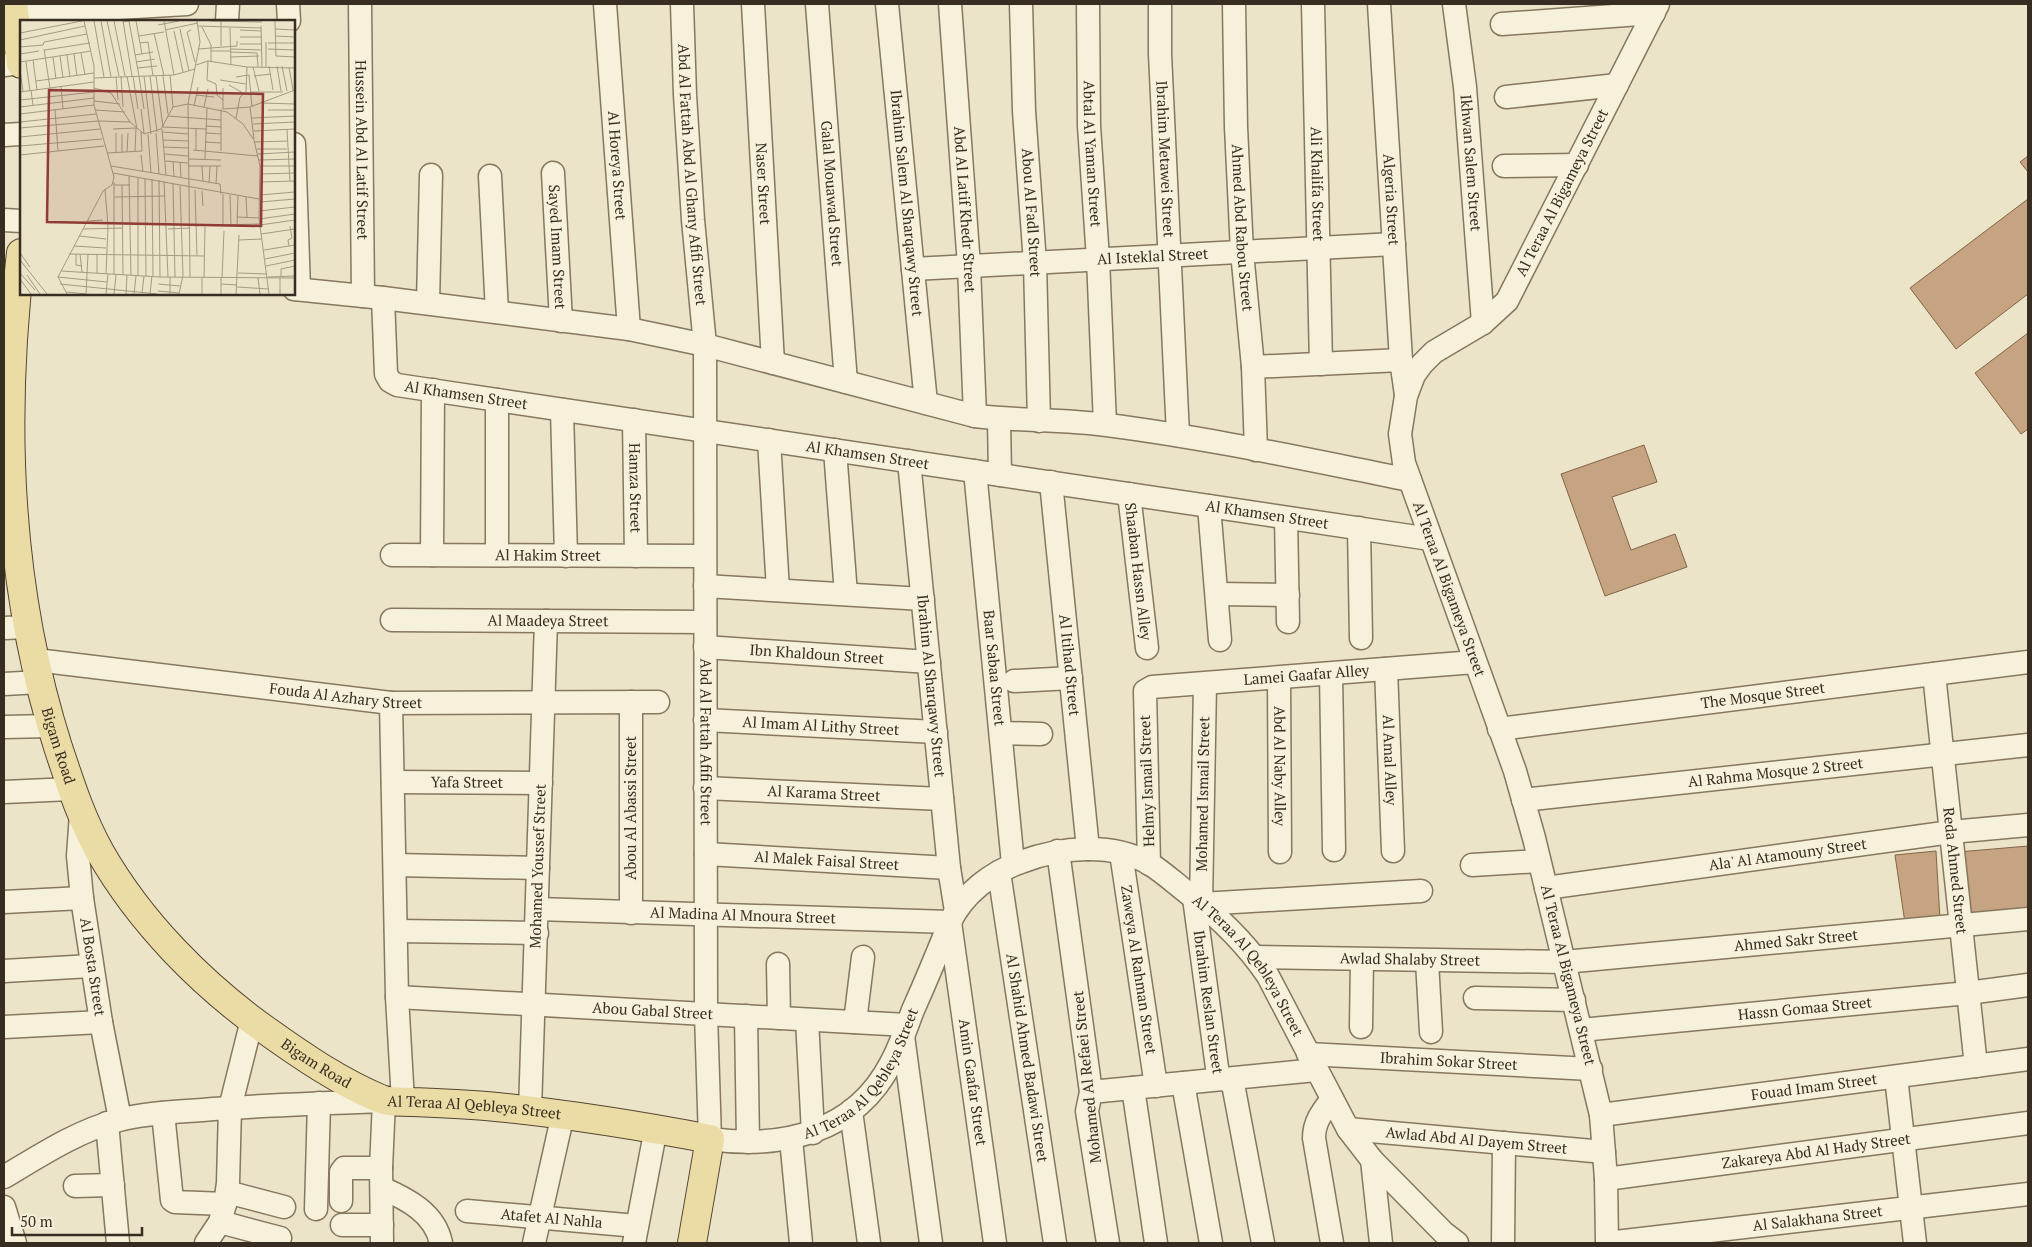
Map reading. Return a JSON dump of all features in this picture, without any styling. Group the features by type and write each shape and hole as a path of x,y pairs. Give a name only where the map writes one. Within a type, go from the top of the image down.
{"main road":[{"path":"12,9 20,58"},
{"name":"Bigam Road","path":"20,256 10,291 11,351 6,411 11,563 16,628 38,671 52,726 81,814 100,852 124,891 184,960 252,1020 294,1050 338,1077 394,1101"},
{"name":"Al Teraa Al Qebleya Street","path":"394,1101 530,1110 656,1128 710,1139"},
{"path":"692,1243 710,1139"}],"street":[{"path":"12,9 187,4"},
{"path":"227,20 228,4"},
{"path":"288,4 289,20"},
{"name":"Hussein Abd Al Latif Street","path":"360,4 373,297"},
{"name":"Al Horeya Street","path":"605,4 628,329"},
{"name":"Abd Al Fattah Abd Al Ghany Afifi Street","path":"682,4 685,94 693,220 705,345"},
{"name":"Naser Street","path":"753,4 773,363"},
{"name":"Galal Mouawad Street","path":"817,4 846,382"},
{"name":"Ibrahim Salem Al Sharqawy Street","path":"887,4 926,404"},
{"name":"Abd Al Latif Khedr Street","path":"950,4 969,266 975,416"},
{"name":"Abou Al Fadl Street","path":"1021,4 1024,111 1035,263 1039,421"},
{"name":"Abtal Al Yaman Street","path":"1088,4 1089,126 1098,259 1104,424"},
{"name":"Ibrahim Metawei Street","path":"1160,4 1160,54 1178,435"},
{"name":"Ahmed Abd Rabou Street","path":"1234,4 1236,126 1242,252 1253,367 1256,450"},
{"name":"Ali Khalifa Street","path":"1313,4 1321,364"},
{"name":"Algeria Street","path":"1379,4 1401,360 1406,396"},
{"name":"Ikhwan Salem Street","path":"1454,4 1465,87 1483,323"},
{"path":"1502,24 1656,8"},
{"name":"Al Teraa Al Bigameya Street","path":"1607,1243 1606,1178 1601,1115 1546,888 1515,771 1404,463 1400,434 1406,396 1414,375 1422,364 1434,352 1483,323 1507,300 1656,8"},
{"path":"4,66 20,64"},
{"path":"1506,97 1617,85"},
{"path":"4,135 20,134"},
{"path":"1504,166 1577,164"},
{"name":"Sayed Imam Street","path":"553,173 561,320"},
{"path":"428,304 430,175"},
{"path":"490,176 497,312"},
{"path":"295,216 296,289 628,329 705,345 975,416 999,419 1104,424 1178,435 1410,480"},
{"path":"4,220 20,221"},
{"name":"Al Isteklal Street","path":"913,269 1394,244"},
{"name":"Al Khamsen Street","path":"373,297 387,378 397,385 1430,539"},
{"name":"Abd Al Fattah Afifi Street","path":"705,345 706,1014 710,1139"},
{"path":"1253,367 1401,360"},
{"path":"432,555 433,390"},
{"path":"497,400 498,555"},
{"path":"562,410 566,556"},
{"path":"999,419 1000,475"},
{"name":"Hamza Street","path":"634,420 636,556"},
{"path":"769,440 778,590"},
{"path":"835,450 846,594"},
{"name":"Ibrahim Al Sharqawy Street","path":"909,461 953,916"},
{"name":"Baar Sabaa Street","path":"975,471 1001,733 1006,868"},
{"name":"Al Itihad Street","path":"1050,482 1088,849"},
{"name":"Shaaban Hassn Alley","path":"1129,494 1147,648"},
{"path":"1209,506 1220,640"},
{"path":"1286,518 1288,622"},
{"path":"1358,528 1361,638"},
{"name":"Al Hakim Street","path":"392,555 704,556"},
{"path":"705,586 923,599"},
{"path":"1217,594 1288,595"},
{"name":"Al Maadeya Street","path":"392,620 705,622"},
{"name":"Mohamed Youssef Street","path":"530,1110 546,621"},
{"name":"Ibn Khaldoun Street","path":"705,647 929,662"},
{"name":"Lamei Gaafar Alley","path":"1144,698 1145,691 1152,687 1475,662"},
{"name":"The Mosque Street","path":"1499,729 2028,662"},
{"name":"Al Amal Alley","path":"1386,669 1393,850"},
{"name":"Fouda Al Azhary Street","path":"4,684 38,671 391,703 658,702"},
{"path":"1331,674 1334,850"},
{"name":"Reda Ahmed Street","path":"1934,674 1976,1066"},
{"path":"1014,681 1071,678"},
{"name":"Abd Al Naby Alley","path":"1279,678 1280,852"},
{"name":"Mohamed Ismail Street","path":"1197,901 1205,684"},
{"name":"Helmy Ismail Street","path":"1144,698 1149,864"},
{"name":"Abou Al Abassi Street","path":"630,702 631,913"},
{"path":"342,1226 382,1234 381,1178 394,1101 397,998 391,703"},
{"name":"Al Imam Al Lithy Street","path":"705,720 936,732"},
{"path":"4,727 52,726"},
{"path":"1001,733 1041,734"},
{"name":"Al Rahma Mosque 2 Street","path":"1523,800 2028,745"},
{"name":"Yafa Street","path":"393,782 541,783"},
{"name":"Al Karama Street","path":"705,788 942,799"},
{"path":"4,792 72,789"},
{"name":"Al Bosta Street","path":"81,814 78,856 91,966 101,1022 114,1121 113,1185 118,1243"},
{"name":"Ala' Al Atamouny Street","path":"1546,888 1951,832 2028,825"},
{"name":"Al Teraa Al Qebleya Street","path":"710,1139 748,1142 791,1139 833,1123 851,1111 873,1090 887,1070 953,916 965,899 1006,868 1040,854 1088,849 1121,853 1149,864 1230,929 1256,957 1268,976 1348,1129 1372,1160 1444,1233 1457,1243"},
{"name":"Mohamed Al Refaei Street","path":"1058,851 1091,1092 1087,1111 1108,1243"},
{"name":"Zaweya Al Rahman Street","path":"1121,853 1156,1086"},
{"name":"Al Malek Faisal Street","path":"706,854 949,868"},
{"path":"1472,864 1539,861"},
{"path":"394,865 538,868"},
{"name":"Al Shahid Ahmed Badawi Street","path":"1006,868 1055,1243"},
{"path":"1197,901 1421,891"},
{"path":"4,902 82,898"},
{"name":"Ibrahim Reslan Street","path":"1197,901 1218,1074 1234,1084 1263,1243"},
{"name":"Al Madina Al Mnoura Street","path":"537,910 706,915 953,916"},
{"name":"Amin Gaafar Street","path":"953,916 995,1243"},
{"name":"Ahmed Sakr Street","path":"1564,962 1961,927 2028,919"},
{"path":"396,931 536,933"},
{"path":"855,1022 864,957"},
{"name":"Awlad Shalaby Street","path":"1256,957 1564,962"},
{"path":"1361,1027 1362,960"},
{"path":"1427,961 1431,1032"},
{"path":"778,964 779,1018"},
{"path":"4,971 91,966"},
{"name":"Hassn Gomaa Street","path":"1581,1030 1968,994 2028,985"},
{"name":"Abou Gabal Street","path":"397,998 855,1022 905,1030"},
{"path":"1475,998 1574,1000"},
{"path":"746,1016 748,1142"},
{"path":"206,1243 224,1206 230,1108 252,1020"},
{"path":"807,1020 813,1132"},
{"path":"4,1027 101,1022"},
{"path":"905,1030 931,1243"},
{"name":"Fouad Imam Street","path":"1601,1115 2028,1060"},
{"name":"Ibrahim Sokar Street","path":"1091,1092 1224,1079 1312,1062 1591,1069"},
{"path":"1896,1077 1915,1243"},
{"path":"1183,1083 1210,1243"},
{"path":"1133,1088 1156,1243"},
{"path":"1332,1100 1317,1120 1314,1138 1332,1243"},
{"name":"Al Teraa Al Qebleya Street","path":"4,1177 54,1147 114,1121 163,1113 230,1108 394,1101"},
{"path":"316,1210 319,1103"},
{"path":"851,1111 869,1243"},
{"path":"163,1113 172,1200 175,1202 224,1206 284,1207"},
{"path":"534,1243 563,1114"},
{"name":"Zakareya Abd Al Hady Street","path":"1606,1178 2028,1124"},
{"path":"636,1235 656,1128"},
{"name":"Awlad Abd Al Dayem Street","path":"1348,1129 1604,1152"},
{"path":"791,1139 801,1243"},
{"path":"1503,1243 1504,1143"},
{"path":"4,1159 30,1162"},
{"path":"1372,1160 1381,1243"},
{"path":"341,1201 341,1172 344,1168 381,1178 415,1204 428,1217 439,1235 441,1243"},
{"path":"75,1186 113,1185"},
{"name":"Al Salakhana Street","path":"1607,1243 2028,1194"},
{"path":"224,1206 280,1238"},
{"path":"4,1207 15,1243"},
{"name":"Atafet Al Nahla","path":"467,1211 540,1217 636,1235"}],"building":[{"path":"2028,156 2028,172 2020,162"},
{"path":"2028,199 2028,294 1956,349 1910,288"},
{"path":"2028,333 2028,429 2021,434 1975,373"},
{"path":"1644,445 1657,482 1612,497 1631,550 1675,534 1687,567 1605,596 1561,474"},
{"path":"2028,846 2028,910 1964,917 1958,852"},
{"path":"1936,851 1940,919 1905,923 1895,855"}]}
